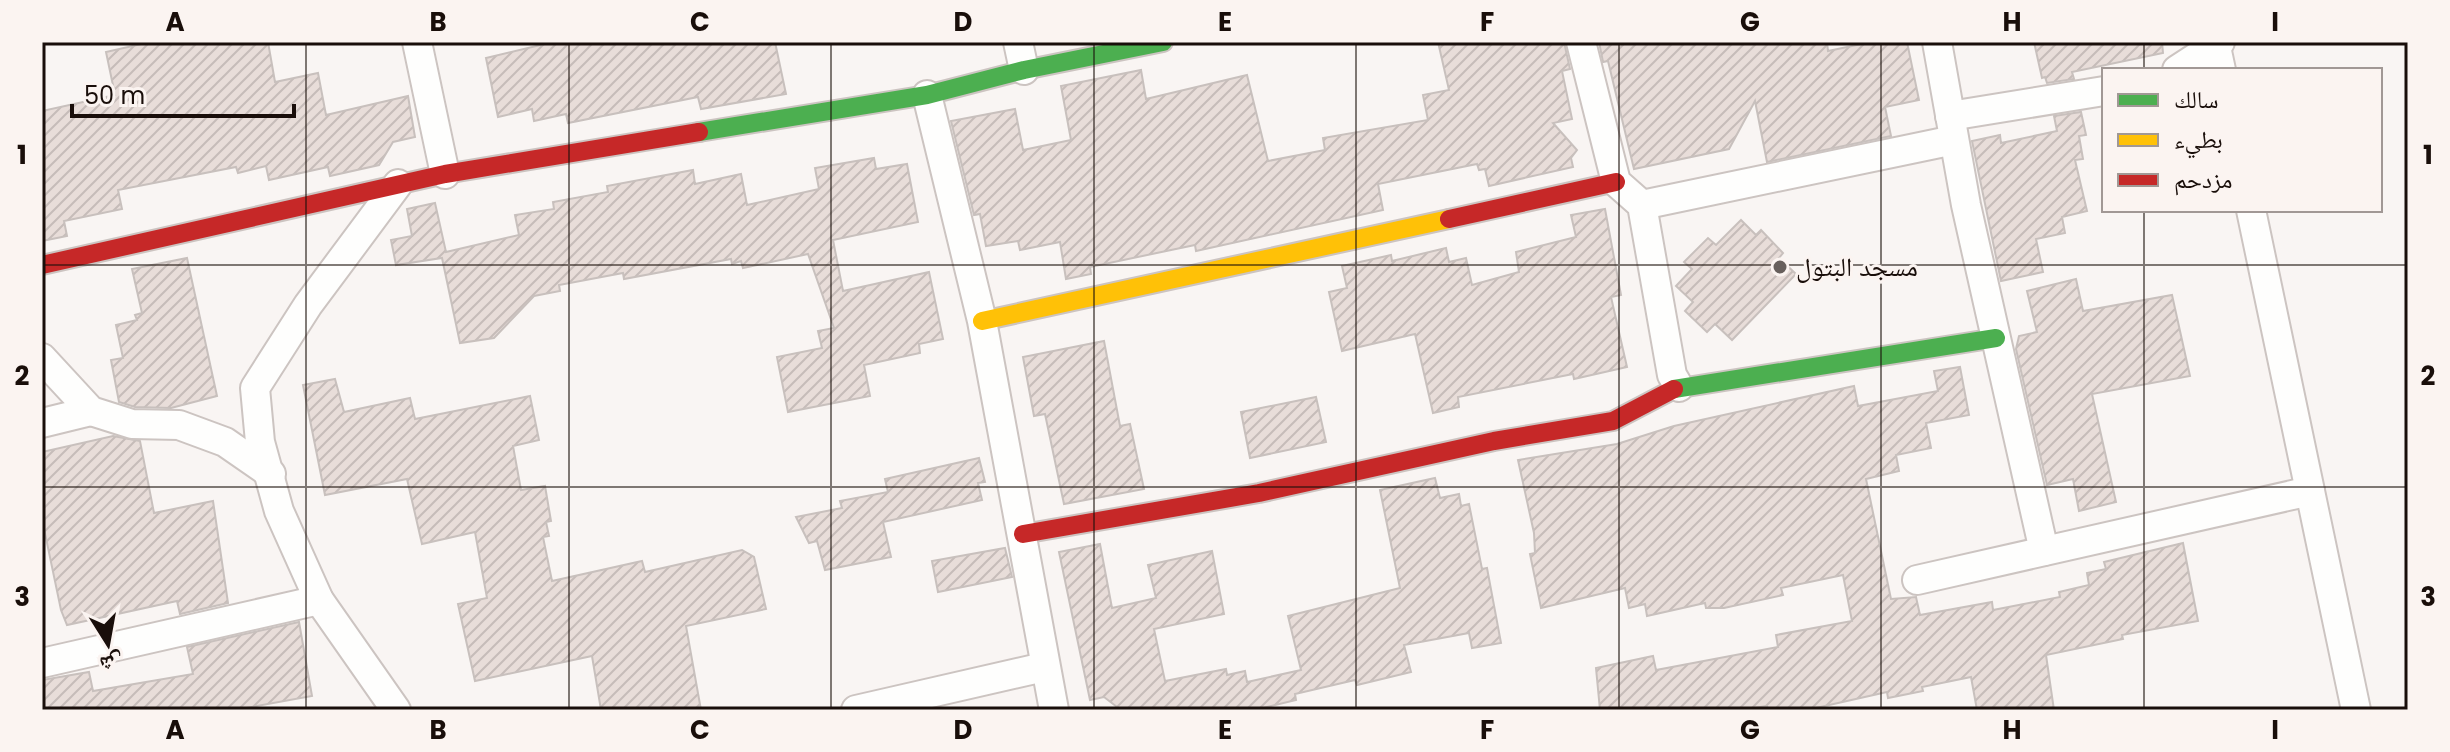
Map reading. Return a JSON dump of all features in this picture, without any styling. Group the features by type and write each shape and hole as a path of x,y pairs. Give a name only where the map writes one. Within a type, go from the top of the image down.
{"street":[{"path":"417,42 445,174"},
{"path":"1018,42 1024,70"},
{"path":"42,265 445,174 927,95 1024,70 1163,42"},
{"path":"1581,42 1616,182 1642,205 1672,375 1679,387"},
{"path":"1937,42 1996,338 2044,551"},
{"path":"2181,68 2218,49"},
{"path":"1642,205 2102,91"},
{"path":"927,95 982,321 1054,710"},
{"path":"982,321 1616,182"},
{"path":"396,710 319,600 279,511 260,442 255,388 308,305 398,184"},
{"path":"2251,212 2356,710"},
{"path":"1023,534 1259,493 1494,441 1613,421 1679,387 1996,338"},
{"path":"42,358 91,411 132,424 179,425 225,442 271,474"},
{"path":"42,423 91,411"},
{"path":"1917,580 2310,491"},
{"path":"42,663 319,600"},
{"path":"856,710 1044,667"}],"building":[{"path":"150,42 268,42 275,82 318,73 326,115 408,96 415,137 393,142 379,165 330,176 328,167 269,180 266,166 238,173 236,167 118,190 122,209 64,221 67,236 42,241 42,111 115,95 106,52"},
{"path":"553,42 775,42 786,94 701,109 698,97 568,123 566,114 534,121 532,109 498,117 486,58"},
{"path":"1438,42 1564,42 1570,69 1562,71 1572,119 1553,123 1577,150 1571,158 1573,167 1489,186 1485,169 1479,170 1477,164 1378,184 1383,210 1196,251 1195,245 1090,267 1091,274 1066,279 1060,242 1020,250 1018,241 986,246 980,214 974,215 951,121 1015,109 1023,150 1071,140 1061,86 1141,70 1146,99 1247,75 1268,161 1325,150 1323,138 1428,120 1423,95 1449,90"},
{"path":"1599,42 1827,42 1828,51 1871,42 1907,42 1919,100 1885,107 1891,136 1767,162 1755,101 1729,149 1634,169 1608,61 1603,62"},
{"path":"2034,42 2162,42 2163,53 2072,72 2074,79 2047,83 2045,77 2042,78"},
{"path":"2081,112 2086,135 2079,136 2083,159 2075,160 2087,211 2062,217 2065,233 2036,239 2043,272 2001,281 1972,141 2000,135 2001,143 2057,131 2054,116"},
{"path":"874,158 876,169 907,164 918,222 833,240 843,291 929,272 943,339 919,344 920,353 864,365 870,396 788,412 777,357 822,348 818,331 834,328 808,254 743,268 741,261 732,264 731,259 624,279 623,273 559,285 560,291 534,296 494,338 460,343 442,258 396,265 391,240 412,236 407,209 435,203 446,252 519,235 515,215 554,209 553,202 608,192 607,186 693,170 695,184 741,174 747,205 819,189 815,168"},
{"path":"1605,209 1621,295 1611,297 1627,367 1574,379 1573,374 1458,397 1459,407 1433,413 1415,334 1342,351 1329,292 1347,288 1342,266 1391,255 1392,261 1446,248 1449,262 1466,258 1472,285 1519,272 1516,252 1576,237 1571,215"},
{"name":"مسجد البتول","path":"1741,220 1756,235 1761,230 1783,253 1779,258 1796,274 1732,340 1715,324 1707,332 1685,311 1693,302 1676,286 1692,269 1684,262 1708,238 1716,245"},
{"path":"187,258 217,396 171,408 135,407 119,402 111,360 123,358 116,325 137,320 135,315 142,313 132,269"},
{"path":"2076,279 2083,311 2172,295 2190,376 2092,394 2116,502 2079,511 2073,479 2047,485 2016,349 2019,336 2037,332 2027,291"},
{"path":"1104,341 1120,426 1130,424 1144,489 1064,504 1045,414 1034,416 1023,357"},
{"path":"1960,367 1969,415 1926,423 1931,448 1896,455 1899,471 1866,479 1891,599 1916,597 1920,615 1992,602 1993,610 2060,597 2059,592 2089,585 2087,573 2106,569 2104,562 2183,543 2198,621 2122,635 2123,639 2046,655 2054,710 1977,710 1971,677 1922,687 1923,691 1888,698 1887,692 1807,710 1768,710 1767,706 1742,710 1600,710 1596,668 1653,656 1656,670 1778,647 1776,635 1852,621 1843,575 1781,588 1783,595 1724,608 1706,608 1705,603 1647,616 1645,604 1629,608 1625,588 1541,608 1530,554 1535,553 1534,533 1518,460 1617,444 1674,426 1854,386 1858,406 1938,391 1934,371"},
{"path":"335,379 344,412 410,398 415,419 530,396 539,440 513,446 521,490 545,486 551,521 546,522 549,536 543,537 552,581 642,561 645,572 742,550 754,557 766,609 686,626 701,710 601,710 592,656 475,681 458,604 487,598 475,532 422,544 407,479 325,495 303,385"},
{"path":"1316,397 1326,442 1250,458 1241,412"},
{"path":"113,436 140,441 154,513 213,501 228,603 180,614 177,601 67,625 42,519 42,452"},
{"path":"979,458 985,482 978,483 982,500 883,522 891,557 825,570 817,541 809,543 796,517 842,508 840,501 888,492 885,479"},
{"path":"1435,478 1440,498 1459,494 1461,506 1469,504 1482,569 1487,568 1501,643 1472,648 1469,633 1404,645 1411,672 1357,685 1355,680 1295,694 1296,700 1255,710 1121,710 1104,697 1090,700 1059,552 1100,544 1112,608 1156,598 1148,565 1212,551 1224,614 1154,629 1165,681 1226,669 1227,675 1245,671 1247,682 1301,670 1288,616 1400,588 1380,490"},
{"path":"1005,548 1012,577 938,592 932,561"},
{"path":"299,622 312,696 235,710 42,710 42,680 89,672 93,691 193,674 187,647"}],"traffic: fast":[{"path":"699,132 927,95 1024,70 1163,42"},
{"path":"1674,389 1996,338"}],"traffic: slow":[{"path":"982,321 1449,219"}],"traffic: jam":[{"path":"42,265 445,174 699,132"},
{"path":"1449,219 1616,182"},
{"path":"1023,534 1259,493 1494,441 1613,421 1674,389"}],"place":[{"name":"مسجد البتول","path":"1780,267"}]}
